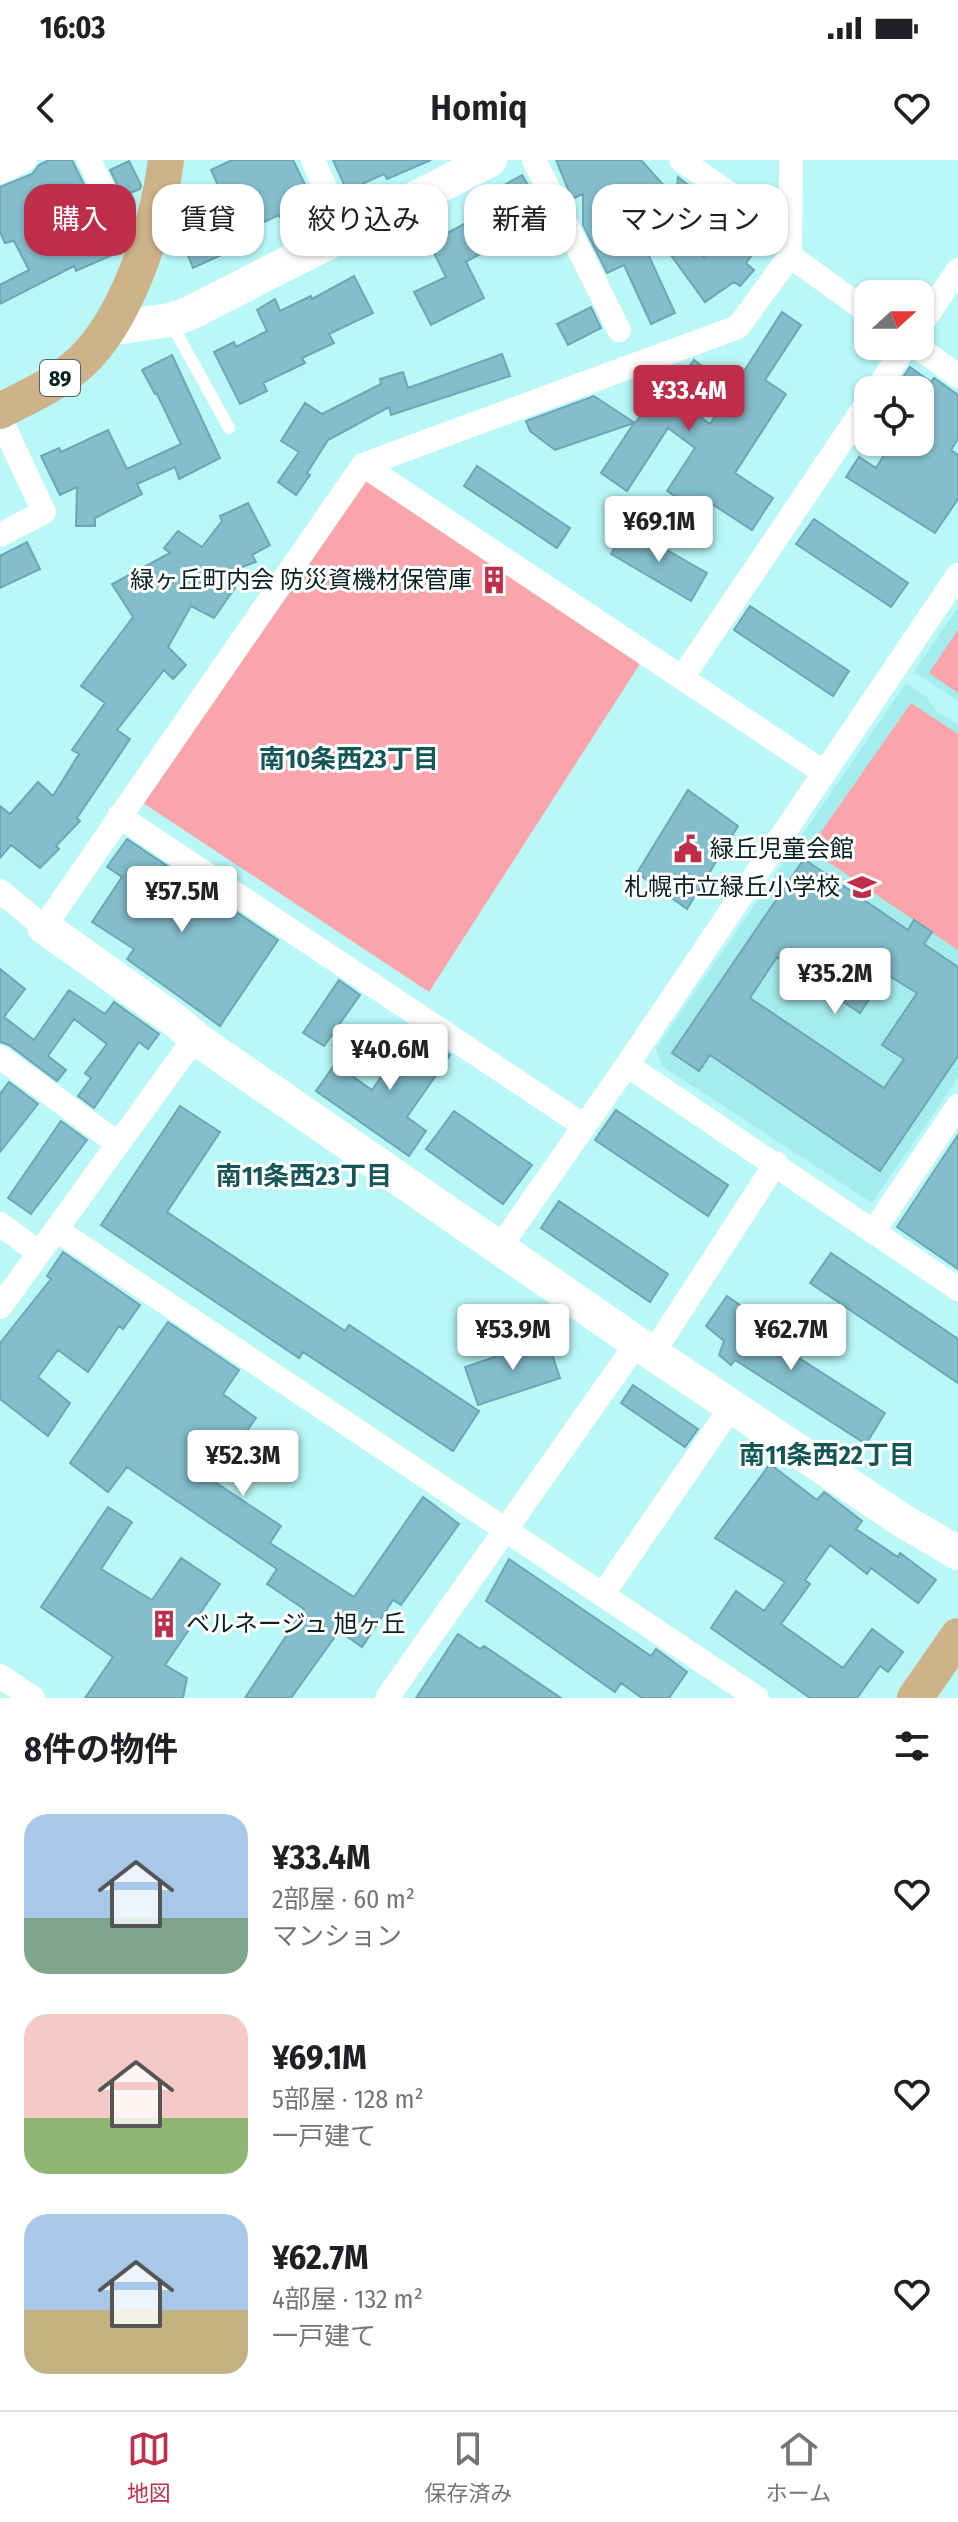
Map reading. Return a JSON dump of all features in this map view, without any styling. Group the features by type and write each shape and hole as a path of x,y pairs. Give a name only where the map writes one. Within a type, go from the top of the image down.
{"main road":[{"name":"89","path":"0,411 52,384 81,362 108,329 146,251 166,160"},
{"path":"915,1698 958,1636"}],"street":[{"path":"0,172 25,160"},
{"path":"89,160 129,242 146,251"},
{"path":"313,160 324,184"},
{"path":"442,184 490,160"},
{"path":"534,160 619,330"},
{"path":"681,160 854,300"},
{"path":"44,927 363,465 738,327 790,246 791,160"},
{"path":"108,329 186,315 300,256"},
{"path":"934,305 958,270"},
{"path":"934,359 958,376"},
{"path":"0,418 44,512 0,535"},
{"path":"682,678 854,423"},
{"path":"363,465 823,772"},
{"path":"500,1247 627,1065 958,575"},
{"path":"119,816 583,1125"},
{"path":"0,891 198,1040 645,1348 903,1521 958,1553"},
{"path":"0,1307 117,1143 184,1053 198,1040"},
{"path":"0,1057 117,1143"},
{"path":"627,1065 958,1289"},
{"path":"873,1232 958,1106"},
{"path":"387,1698 506,1530 645,1348 776,1163"},
{"path":"0,1224 39,1253"},
{"path":"57,1230 757,1698"},
{"path":"603,1594 732,1406"},
{"path":"0,1676 33,1698"}],"lane":[{"path":"170,320 229,428"}],"shaded area":[{"path":"372,475 647,653 429,992 140,801 348,480"},
{"path":"958,607 958,701 914,672"},
{"path":"958,630 958,693 929,673"},
{"name":"札幌市立緑丘小学校","path":"906,683 927,697 935,710 958,725 958,1078 872,1203 662,1066 656,1049"},
{"path":"911,703 958,734 958,950 809,849"}],"building":[{"path":"49,160 72,160 84,184 24,184 24,256 110,256 76,271 74,266 0,304 0,285 29,270 14,241 5,243 0,232 0,187 32,174 39,165"},
{"path":"232,160 293,160 305,184 280,184 280,217 264,222 264,184 217,184 211,170"},
{"path":"333,160 431,160 387,179 384,174 362,184 344,184"},
{"path":"556,160 641,160 663,184 592,184 592,243 583,225 583,194 576,197 576,184 566,184"},
{"path":"129,161 140,189 136,191 136,184 117,184 110,170"},
{"path":"522,175 527,184 506,184"},
{"path":"464,224 464,256 477,256 466,262 484,298 431,325 414,292 446,277 436,256 448,256 448,233"},
{"path":"188,256 219,256 193,268"},
{"path":"598,256 649,256 675,313 651,324 624,265 607,273"},
{"path":"672,256 751,256 746,263 754,270 740,286 734,282 705,302"},
{"path":"354,276 373,313 329,334 334,343 302,358 305,363 263,383 267,391 240,404 214,352 234,342 236,347 267,331 257,310 275,299 280,311 311,296 312,299"},
{"path":"591,307 601,328 568,345 557,324"},
{"path":"782,312 801,325 765,380 786,394 735,473 773,498 752,530 712,504 705,516 667,491 695,448 668,428 627,491 601,473 634,423 555,450 530,431 526,421 594,396 635,423 662,388 669,393 694,360 707,370 682,403 710,424"},
{"path":"502,354 510,376 391,415 389,407 328,440 296,495 278,482 299,452 281,441 305,403 322,414 381,384 380,379 403,372 408,388"},
{"path":"172,355 220,458 179,479 175,467 137,484 142,494 95,518 95,526 76,526 77,487 60,495 41,456 59,448 61,452 108,430 127,469 181,444 142,370"},
{"path":"910,367 923,376 904,376"},
{"path":"934,378 958,395 958,439 951,450 958,455 958,499 935,533 846,477 859,457 876,468 883,456 934,456"},
{"path":"477,466 570,528 557,548 464,486"},
{"path":"248,503 270,545 252,555 256,562 220,575 235,588 214,618 191,606 168,647 186,665 173,679 164,670 117,730 130,739 77,818 80,821 40,868 11,845 0,858 0,806 10,814 38,782 53,796 79,754 72,750 105,703 81,686 133,617 112,584 170,553 164,548 178,531 202,547 222,521 220,516"},
{"path":"814,519 908,583 891,607 796,544"},
{"path":"627,527 707,573 691,601 611,554"},
{"path":"27,542 40,569 0,588 0,556"},
{"path":"750,606 849,671 833,696 734,630"},
{"path":"688,790 738,826 687,909 637,873"},
{"path":"127,839 278,940 220,1026 127,959 134,949 92,922 122,877 107,867"},
{"path":"804,859 908,930 914,920 932,932 924,944 958,967 958,1056 880,1171 710,1055 699,1071 672,1053","holes":["777,957 860,1013 886,974 917,993 882,1045 904,1059 884,1088 750,998"]},
{"path":"0,969 25,989 4,1017 34,1040 69,990 105,1014 114,1002 159,1034 148,1049 139,1042 94,1108 78,1096 91,1078 85,1073 107,1044 74,1019 48,1056 66,1070 57,1081 9,1045 0,1042"},
{"path":"339,980 360,995 324,1046 303,1033"},
{"path":"413,1030 450,1055 407,1117 426,1131 409,1156 316,1091 335,1064 372,1090"},
{"path":"9,1082 38,1104 0,1152 0,1094"},
{"path":"180,1106 220,1132 167,1212 345,1331 349,1325 479,1411 453,1451 303,1352 299,1358 101,1225"},
{"path":"616,1110 728,1185 708,1216 595,1140"},
{"path":"454,1111 532,1165 503,1204 426,1149"},
{"path":"61,1121 87,1140 31,1214 8,1198"},
{"path":"958,1135 958,1269 897,1227"},
{"path":"559,1201 668,1274 650,1302 541,1228"},
{"path":"63,1252 140,1305 123,1329 119,1326 88,1372 58,1350 38,1377 70,1403 48,1436 0,1399 0,1343 51,1279 47,1276"},
{"path":"831,1253 958,1339 958,1383 810,1283"},
{"path":"727,1296 762,1320 755,1330 885,1413 866,1444 735,1360 731,1365 719,1355 724,1341 706,1326"},
{"path":"168,1322 239,1370 223,1394 256,1418 212,1480 281,1526 270,1543 354,1597 423,1497 459,1524 401,1605 393,1600 362,1647 339,1631 291,1698 245,1698 304,1609 267,1584 277,1569 127,1467 108,1492 70,1463"},
{"path":"547,1339 560,1378 478,1405 465,1367"},
{"path":"633,1385 698,1429 685,1447 621,1403"},
{"path":"770,1464 817,1500 824,1492 827,1494 862,1521 856,1529 898,1557 900,1553 936,1580 918,1603 871,1568 867,1574 830,1545 805,1580 810,1584 781,1624 843,1668 872,1629 903,1652 888,1672 880,1666 857,1698 810,1698 711,1628 736,1591 764,1611 785,1582 715,1538"},
{"path":"108,1507 132,1522 101,1569 152,1600 181,1558 220,1584 165,1665 187,1678 183,1698 85,1698 113,1657 41,1607"},
{"path":"509,1559 651,1656 656,1649 687,1672 669,1698 642,1698 621,1683 615,1692 486,1601"},
{"path":"458,1634 480,1649 484,1646 561,1698 416,1698"}],"place":[{"name":"緑ヶ丘町内会 防災資機材保管庫","path":"494,580"},
{"name":"緑丘児童会館","path":"688,849"},
{"name":"札幌市立緑丘小学校","path":"862,887"},
{"name":"ベルネージュ 旭ヶ丘","path":"164,1624"}],"district":[{"name":"南10条西23丁目","path":"349,759"},
{"name":"南11条西23丁目","path":"304,1176"},
{"name":"南11条西22丁目","path":"827,1455"}]}
